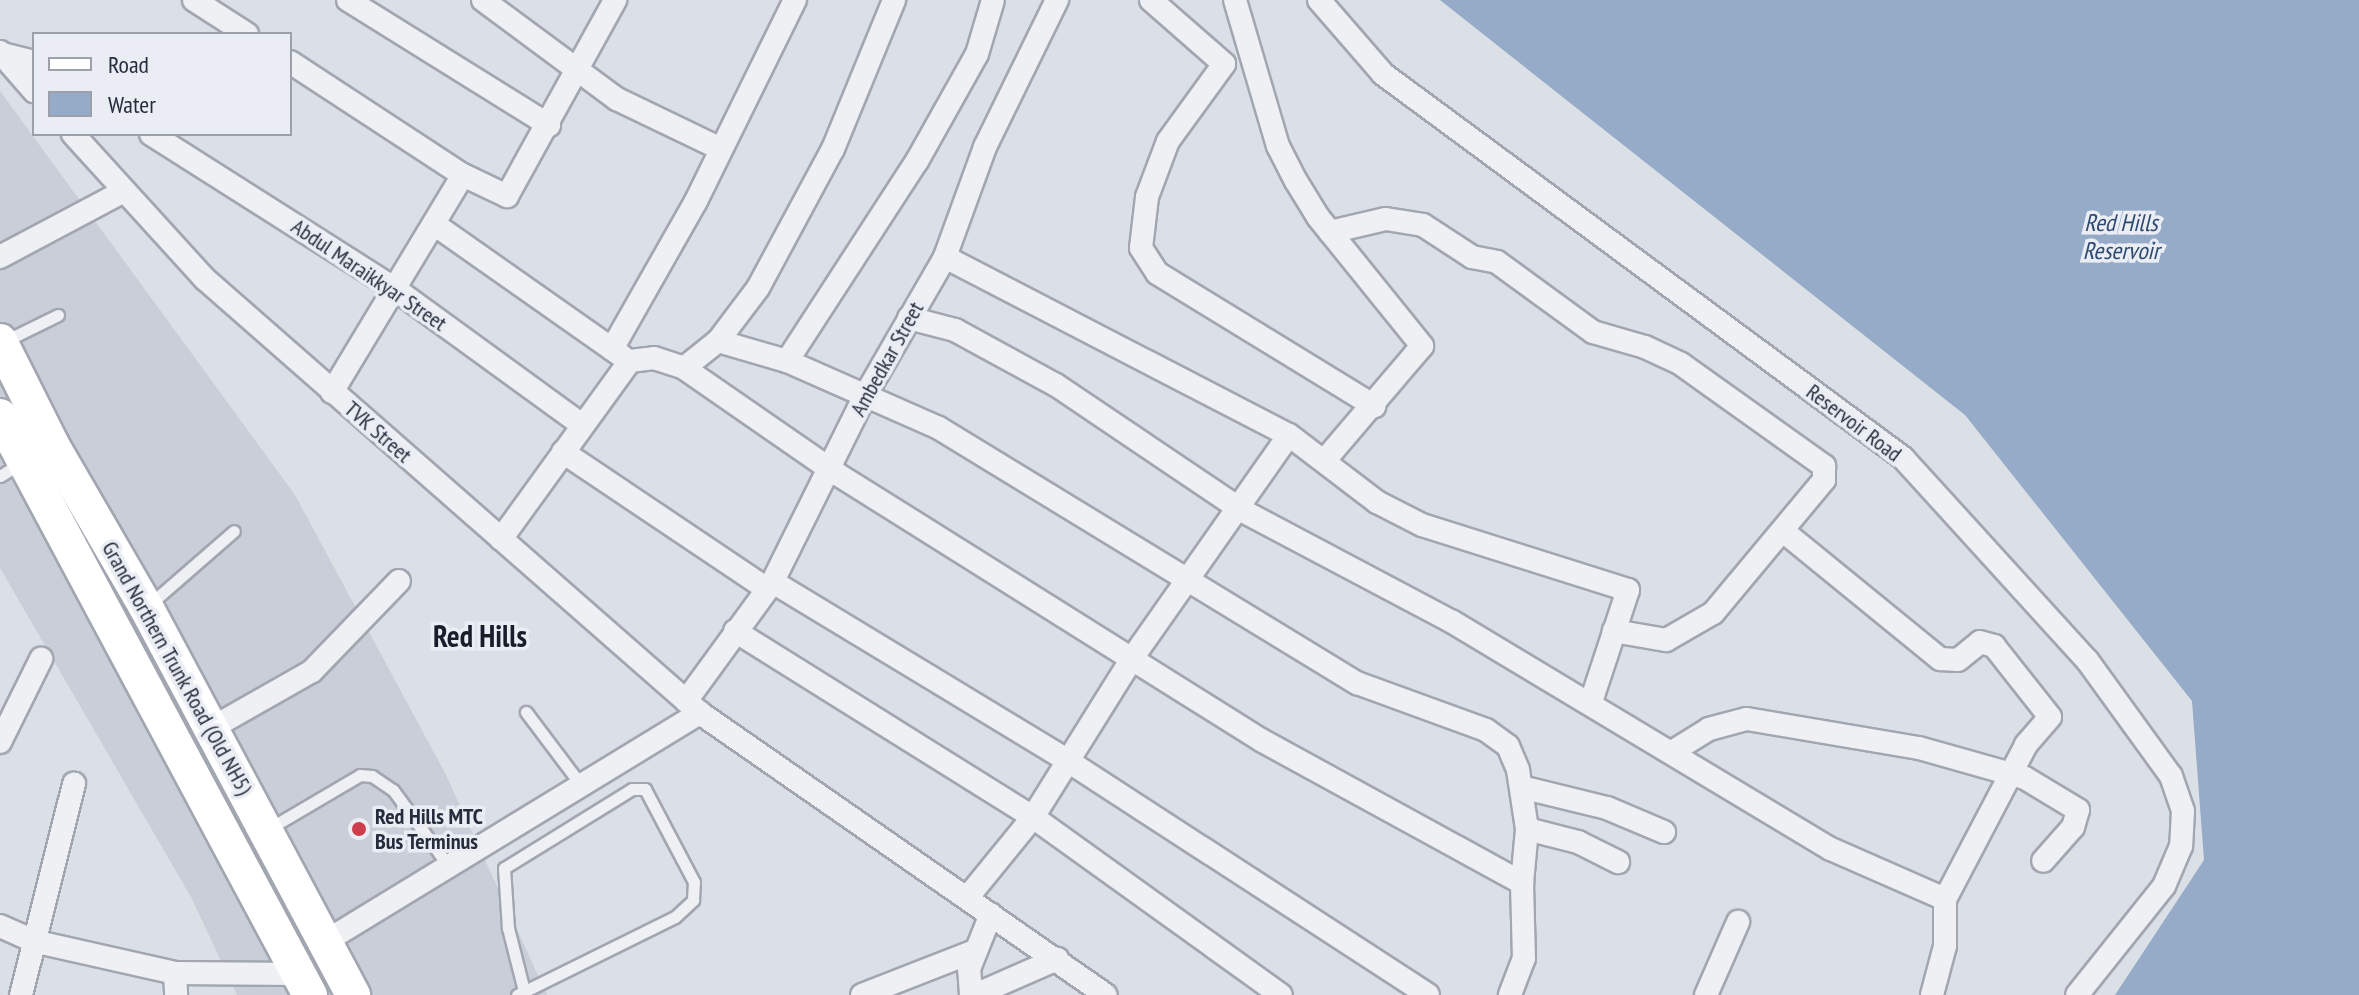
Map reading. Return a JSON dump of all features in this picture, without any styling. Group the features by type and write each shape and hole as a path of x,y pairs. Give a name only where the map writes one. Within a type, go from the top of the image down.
{"main road":[{"name":"Grand Northern Trunk Road (Old NH5)","path":"0,343 52,445 146,607 353,995"},
{"name":"Grand Northern Trunk Road (Old NH5)","path":"0,416 12,469 304,985"}],"street":[{"path":"194,0 244,32"},
{"path":"348,0 549,125"},
{"path":"483,0 617,99 721,149"},
{"path":"292,63 463,175 507,196 578,73 615,0"},
{"path":"501,539 582,425 621,355 795,0"},
{"path":"684,368 718,341 758,288 833,149 894,0"},
{"path":"787,361 917,161 977,54 993,0"},
{"name":"Ambedkar Street","path":"693,707 735,631 770,585 866,394 945,257 990,136 1057,0"},
{"path":"1151,0 1224,64 1168,141 1147,197 1141,248 1157,273 1374,406"},
{"path":"1235,0 1278,146 1330,232 1422,346 1325,460"},
{"name":"Reservoir Road","path":"1319,0 1383,74 1903,458 2087,660 2171,776 2183,811 2181,846 2164,886 2077,995"},
{"path":"1,53 32,61"},
{"path":"1,53 32,89"},
{"name":"TVK Street","path":"75,136 205,279 693,707 1105,995"},
{"name":"Abdul Maraikkyar Street","path":"154,136 395,289 582,425"},
{"path":"332,392 463,175"},
{"path":"0,257 124,191"},
{"path":"1330,232 1386,219 1423,225 1472,257 1497,262 1593,332 1645,347 1681,364 1824,466 1824,480 1713,613 1666,640 1614,631"},
{"path":"434,224 621,355 654,358 684,368 829,469 1324,778 1522,883"},
{"path":"945,257 1289,435 1377,502 1422,525 1628,590 1591,702"},
{"path":"909,318 955,330 1056,385 1241,510 1334,555 1591,702 1831,849 1945,899"},
{"path":"718,341 787,361 939,428 1357,683 1486,730 1508,746 1521,787 1527,829 1522,883 1524,958 1510,995"},
{"path":"967,898 1033,817 1133,657 1241,510 1289,435"},
{"path":"563,452 770,585 1068,761 1428,995"},
{"path":"1783,531 1940,659 1958,660 1980,642 1994,646 2050,717 2010,774 1945,899 1945,946 1932,995"},
{"path":"210,729 312,671 399,581"},
{"path":"735,631 1033,817 1281,995"},
{"path":"0,742 41,659"},
{"path":"323,943 447,864 581,785 693,707"},
{"path":"1672,752 1709,729 1747,719 1919,748 2010,774 2078,810 2073,827 2043,861"},
{"path":"21,995 74,784"},
{"path":"1521,787 1607,808 1664,832"},
{"path":"1527,829 1578,842 1618,862"},
{"path":"991,914 969,969 973,995 1057,959"},
{"path":"1706,995 1738,922"},
{"path":"0,926 33,941 176,984 304,985"},
{"path":"862,995 975,951"}],"lane":[{"path":"0,343 58,315"},
{"path":"146,607 234,531"},
{"path":"526,712 581,785"},
{"path":"266,831 360,775 372,776 393,790 447,864"},
{"path":"632,789 645,789 694,882 693,900 675,917 520,993 508,928 504,868 632,789"}],"shaded area":[{"path":"0,91 295,495 445,773 547,995 237,995 191,897 0,568"}],"water":[{"name":"Red Hills Reservoir","path":"1440,0 2359,0 2359,995 2115,995 2204,860 2192,701 1965,415"}],"place":[{"name":"Red Hills MTC Bus Terminus","path":"359,829"}],"district":[{"name":"Red Hills","path":"480,636"}]}
